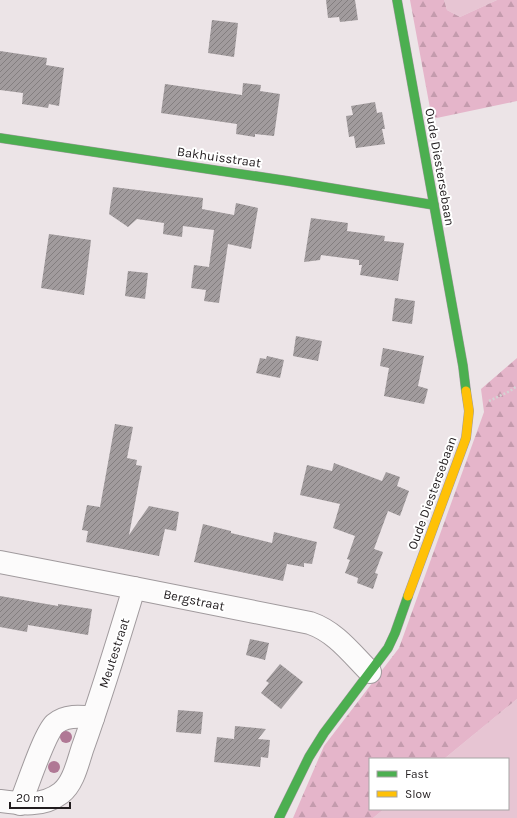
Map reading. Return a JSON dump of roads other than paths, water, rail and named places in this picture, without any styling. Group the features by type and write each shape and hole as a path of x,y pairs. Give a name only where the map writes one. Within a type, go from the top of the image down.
{"street":[{"name":"Oude Diestersebaan","path":"279,818 309,757 324,732 388,648 397,630 466,438 469,411 463,366 397,0"},
{"name":"Bakhuisstraat","path":"0,138 288,181 434,205"},
{"name":"Bergstraat","path":"0,562 310,623 322,627 331,634 370,672"},
{"name":"Meutestraat","path":"93,718 82,716 69,717 55,724 10,803 38,804 52,799 63,792 71,780 93,718 134,588"}]}
